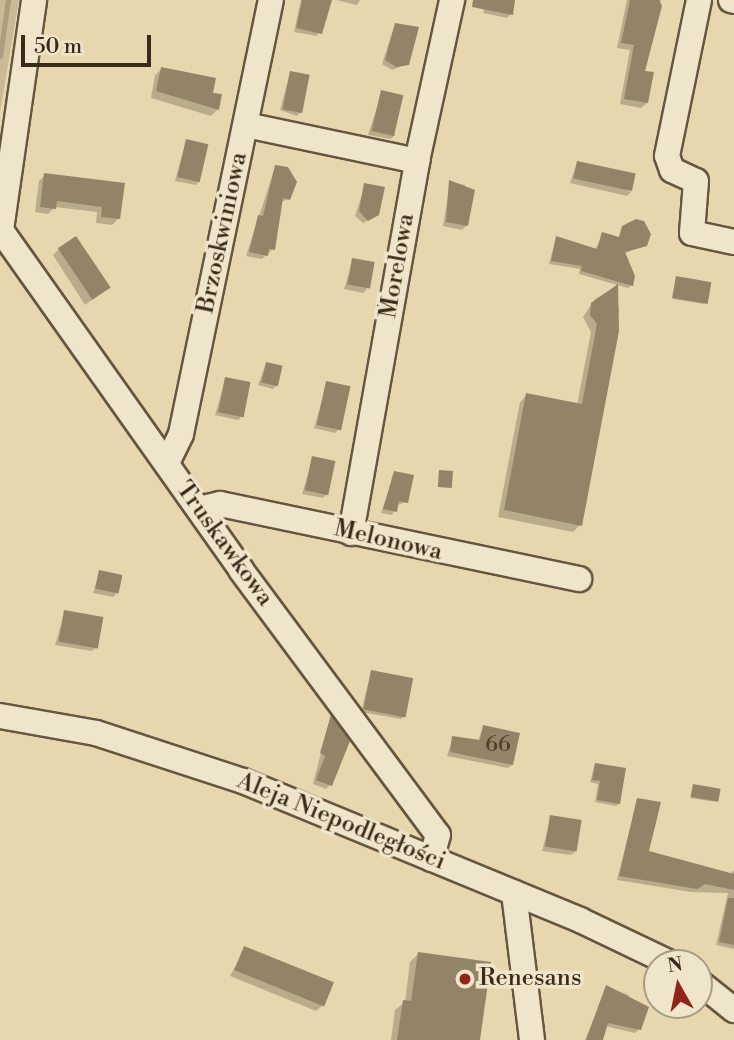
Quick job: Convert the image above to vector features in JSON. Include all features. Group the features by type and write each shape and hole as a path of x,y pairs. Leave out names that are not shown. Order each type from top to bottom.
{"street":[{"path":"0,229 34,0"},
{"name":"Brzoskwiniowa","path":"167,463 181,434 271,0"},
{"name":"Morelowa","path":"351,533 416,161 452,0"},
{"path":"699,0 667,156 672,170 696,181 692,233 734,242"},
{"path":"246,125 416,161"},
{"name":"Truskawkowa","path":"0,229 199,509 438,835 431,859"},
{"name":"Melonowa","path":"199,509 220,504 579,579"},
{"name":"Aleja Niepodległości","path":"0,716 96,733 163,752 514,893 643,951"},
{"path":"514,893 532,1040"},
{"path":"713,993 734,1010"}],"shaded area":[{"path":"0,0 19,0 0,112"}],"building":[{"path":"302,0 332,0 322,34 296,28"},
{"path":"473,0 515,0 513,15 472,7"},
{"path":"630,0 659,0 662,6 645,71 654,72 648,103 624,99 634,45 621,43"},
{"path":"395,23 419,27 409,65 396,67 385,60"},
{"path":"161,67 216,78 213,93 222,94 219,110 156,91"},
{"path":"290,71 310,75 302,113 283,109"},
{"path":"381,90 403,95 394,136 372,131"},
{"path":"186,139 208,144 200,182 177,177"},
{"path":"577,161 636,173 632,191 573,179"},
{"path":"275,165 288,167 297,182 290,200 283,198 275,250 269,249 268,256 249,252 258,215 263,216"},
{"path":"44,173 125,183 120,219 101,217 102,207 57,201 56,209 40,207"},
{"path":"449,180 475,190 468,226 446,222"},
{"path":"364,183 385,187 379,215 368,221 359,211"},
{"path":"636,219 644,221 651,234 647,246 625,252 635,276 633,286 581,271 582,266 551,261 556,236 597,249 602,232 619,237 622,226"},
{"path":"76,236 111,287 92,300 58,248"},
{"path":"352,258 375,262 370,289 347,285"},
{"path":"676,276 711,282 708,304 672,298"},
{"path":"618,284 619,331 582,526 504,510 526,393 582,404 597,324 590,315 591,303"},
{"path":"266,362 283,366 278,386 261,382"},
{"path":"225,377 251,382 244,417 218,412"},
{"path":"326,381 350,386 341,430 317,425"},
{"path":"312,456 335,461 328,495 305,490"},
{"path":"439,470 453,471 452,488 438,487"},
{"path":"394,471 414,475 408,503 399,501 397,512 383,509"},
{"path":"99,570 122,575 119,594 95,589"},
{"path":"64,610 103,617 98,648 58,642"},
{"path":"371,670 413,678 406,717 363,709"},
{"path":"331,715 350,741 332,786 316,780 325,756 320,753"},
{"path":"483,725 520,733 513,765 450,752 452,736 480,740"},
{"path":"595,763 626,768 620,804 597,800 600,781 592,780"},
{"path":"693,784 721,789 718,802 691,797"},
{"path":"637,798 661,802 649,851 734,874 734,890 705,884 697,889 619,876"},
{"path":"550,815 582,820 577,852 545,847"},
{"path":"728,898 734,898 734,945 719,942"},
{"path":"244,946 334,982 324,1006 234,970"},
{"path":"418,952 491,962 480,1040 397,1040 403,1000 411,1001"},
{"path":"606,985 643,1004 645,1019 641,1030 608,1023 603,1040 586,1040"}],"waterway":[{"path":"0,56 8,0"}],"place":[{"name":"Renesans","path":"465,979"}]}
